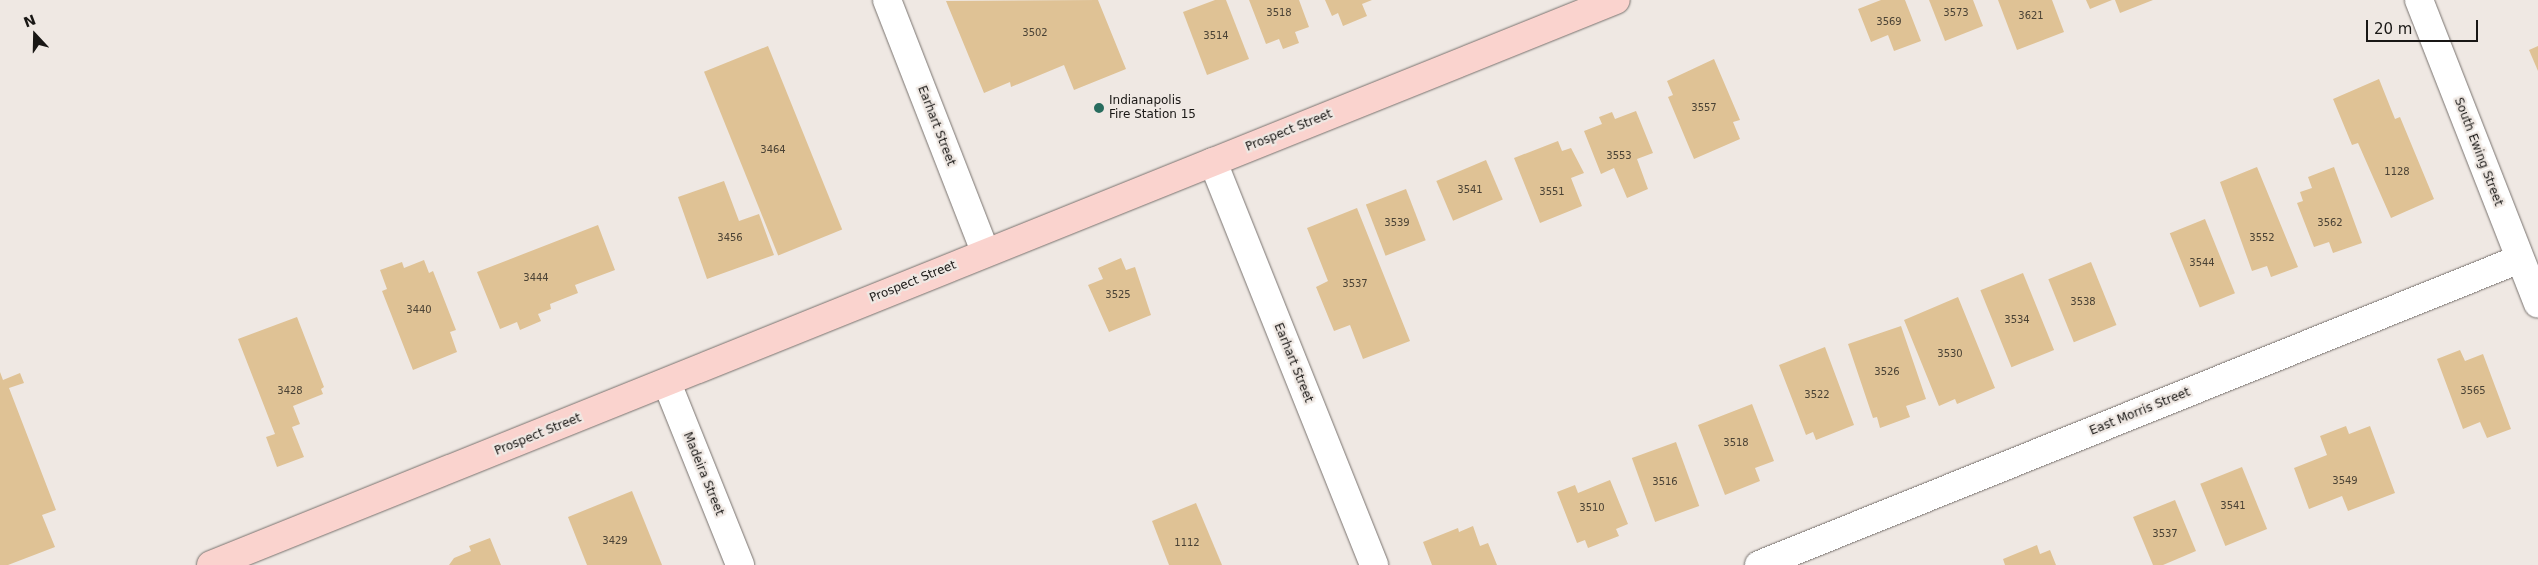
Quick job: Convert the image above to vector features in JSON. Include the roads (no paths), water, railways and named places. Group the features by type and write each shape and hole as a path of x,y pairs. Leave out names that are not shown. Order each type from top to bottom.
{"main road":[{"name":"Prospect Street","path":"210,565 667,383 985,252 1616,0"}],"street":[{"name":"Earhart Street","path":"887,0 985,252"},
{"name":"South Ewing Street","path":"2419,0 2538,304"},
{"name":"Earhart Street","path":"1213,162 1374,565"},
{"name":"East Morris Street","path":"1760,565 2520,259"},
{"name":"Madeira Street","path":"667,383 740,565"}],"place":[{"name":"Indianapolis Fire Station 15","path":"1099,108"}]}
